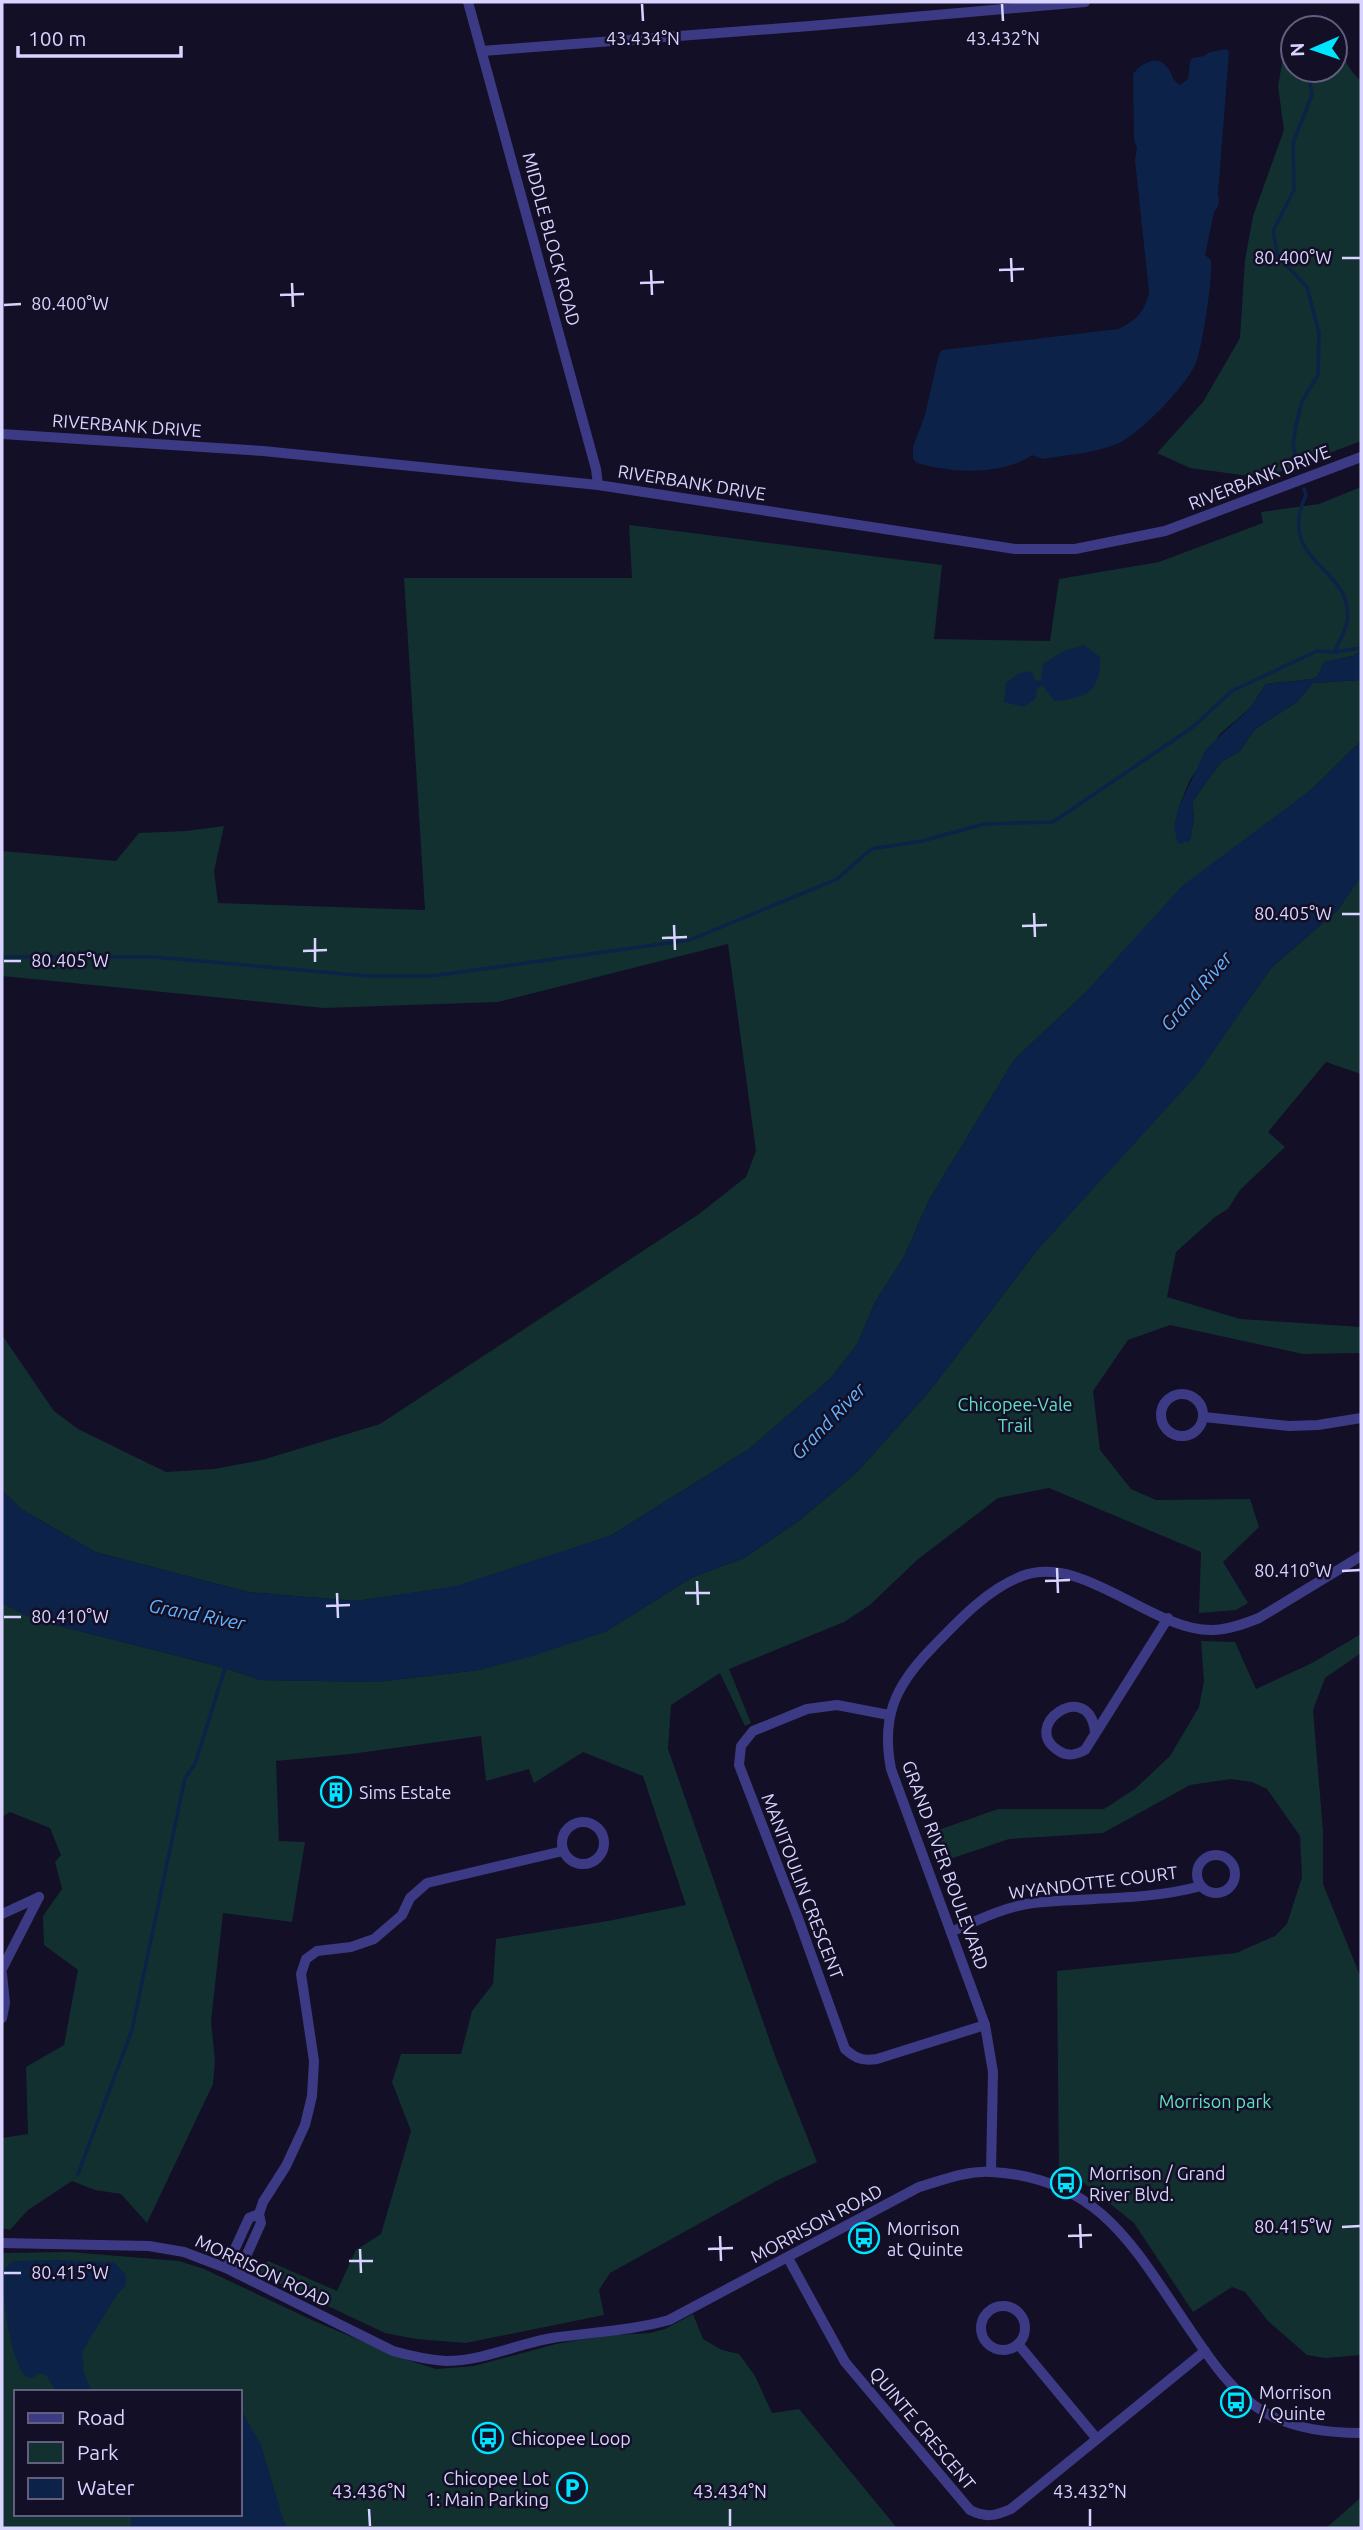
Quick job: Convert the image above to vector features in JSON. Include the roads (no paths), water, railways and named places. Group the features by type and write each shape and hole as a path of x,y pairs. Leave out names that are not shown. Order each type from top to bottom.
{"street":[{"name":"MIDDLE BLOCK ROAD","path":"468,2 596,469 598,485"},
{"path":"482,51 1085,2"},
{"name":"RIVERBANK DRIVE","path":"2,434 263,451 598,485 1015,548 1075,548 1165,531 1361,457"},
{"path":"1186,1394 1199,1401 1204,1418 1199,1429 1181,1437 1168,1431 1161,1418 1165,1403 1173,1396 1186,1394"},
{"path":"1204,1418 1289,1426 1318,1425 1361,1418"},
{"name":"GRAND RIVER BOULEVARD","path":"991,2172 993,2072 985,2025 891,1769 887,1746 890,1715 904,1681 927,1654 987,1597 1022,1576 1045,1572 1076,1576 1200,1630 1224,1629 1259,1618 1361,1556"},
{"path":"1095,1732 1091,1717 1074,1707 1058,1711 1047,1728 1048,1739 1062,1753 1070,1755 1085,1751 1168,1618"},
{"name":"MANITOULIN CRESCENT","path":"890,1715 836,1705 807,1709 753,1731 741,1746 739,1765 845,2049 854,2057 864,2060 877,2059 985,2025"},
{"path":"578,1822 596,1826 601,1833 603,1849 596,1861 589,1864 573,1863 563,1851 561,1842 564,1833 578,1822"},
{"path":"238,2274 261,2223 259,2214 263,2202 286,2166 305,2125 312,2096 314,2061 301,1974 306,1959 317,1951 351,1947 374,1939 402,1915 410,1898 427,1883 563,1851"},
{"name":"WYANDOTTE COURT","path":"951,1932 1006,1909 1031,1903 1173,1893 1200,1886"},
{"path":"2,1914 39,1897 2,1972 5,2003 2,2018"},
{"name":"MORRISON ROAD","path":"2,2243 149,2246 184,2252 226,2268 393,2351 421,2359 449,2361 481,2356 547,2339 646,2327 669,2320 919,2187 963,2174 991,2172 1039,2180 1061,2188 1101,2212 1130,2243 1205,2351 1246,2398 1280,2420 1322,2431 1361,2433"},
{"path":"226,2268 249,2218 259,2214"},
{"name":"QUINTE CRESCENT","path":"788,2258 845,2362 970,2510 983,2516 997,2515 1011,2509 1205,2351"},
{"path":"1010,2306 1022,2316 1025,2331 1018,2344 1006,2350 998,2349 985,2339 982,2322 989,2311 995,2307 1010,2306"},
{"path":"1018,2344 1097,2439"}],"water":[{"path":"1227,49 1229,52 1219,202 1214,212 1205,255 1211,260 1209,297 1198,357 1181,386 1137,431 1109,447 1043,459 1032,455 1006,467 976,471 917,463 913,459 913,447 925,415 942,350 1118,329 1139,315 1149,292 1135,160 1137,148 1134,139 1133,74 1144,64 1158,61 1167,67 1180,85 1188,79 1190,61 1193,58"},
{"path":"1084,645 1100,657 1098,678 1089,691 1075,698 1054,701 1042,685 1037,689 1036,698 1024,707 1004,702 1006,683 1018,674 1031,671 1036,681 1041,680 1043,664 1063,651"},
{"path":"1361,651 1361,680 1313,683 1297,702 1255,729 1239,752 1221,762 1192,802 1194,817 1190,841 1178,844 1174,827 1178,809 1206,749 1251,707 1266,684 1313,679 1318,676 1324,662 1353,656"},
{"name":"Grand River","path":"1361,741 1361,877 1337,911 1271,968 1197,1075 1038,1249 928,1393 857,1472 800,1520 744,1558 693,1577 605,1632 479,1670 377,1682 261,1680 225,1668 36,1620 2,1603 2,1490 21,1509 95,1552 248,1592 355,1601 456,1586 612,1535 749,1449 831,1378 858,1343 875,1302 904,1257 929,1200 1014,1060 1084,994 1182,886 1313,788"},
{"path":"13,2261 114,2262 126,2275 126,2285 116,2296 82,2352 84,2373 91,2390 55,2390 46,2375 40,2373 32,2378 26,2377 20,2369 11,2343 5,2311 2,2271"},
{"path":"242,2412 261,2445 288,2528 131,2528 131,2516 242,2516"}],"waterway":[{"path":"1299,470 1293,445 1302,401 1318,375 1319,333 1307,287 1278,256 1273,231 1294,190 1293,143 1312,95 1310,84"},
{"path":"1304,489 1306,495 1299,518 1300,536 1307,551 1339,588 1346,603 1347,621 1335,652"},
{"path":"2,957 155,957 367,976 432,976 690,940 837,879 871,849 922,841 984,824 1053,822 1193,727 1232,691 1317,651 1335,652 1361,648"},
{"path":"78,2174 132,2030 185,1778 195,1764 225,1668"}],"place":[{"name":"Sims Estate","path":"336,1792"},
{"name":"Morrison / Grand River Blvd.","path":"1066,2183"},
{"name":"Morrison at Quinte","path":"864,2238"},
{"name":"Morrison / Quinte","path":"1236,2402"},
{"name":"Chicopee Loop","path":"488,2438"},
{"name":"Chicopee Lot 1: Main Parking","path":"572,2488"}],"park label":[{"name":"Chicopee-Vale Trail","path":"1015,1414"},
{"name":"Morrison park","path":"1215,2101"}]}
